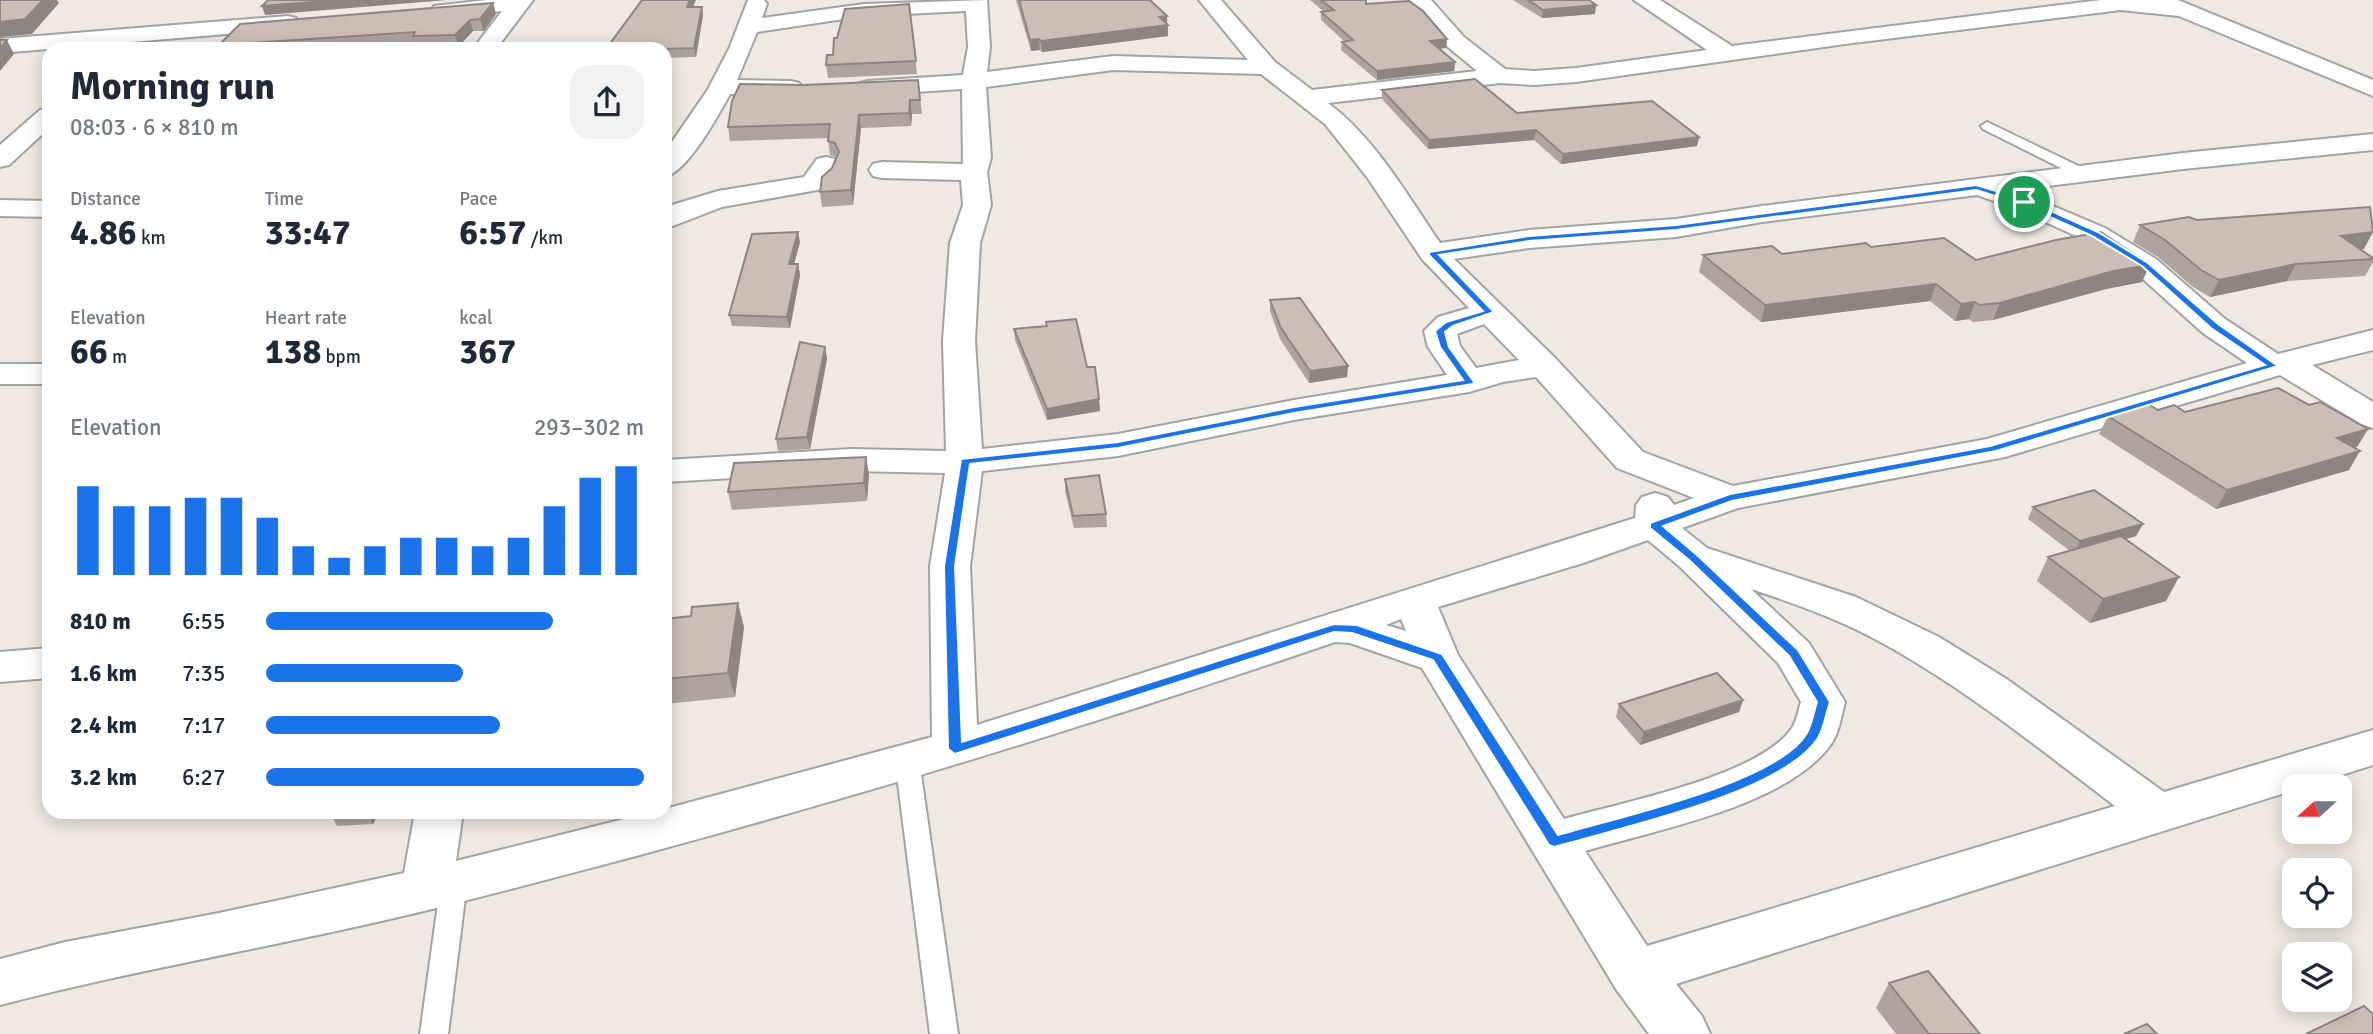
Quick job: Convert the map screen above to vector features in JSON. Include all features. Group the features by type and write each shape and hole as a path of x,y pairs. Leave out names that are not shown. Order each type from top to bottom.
{"street":[{"path":"672,161 724,87 757,0"},
{"path":"1210,0 1267,67 1334,119 1378,173 1432,253 1544,366 1630,460 1655,505 1654,525"},
{"path":"1420,0 1481,65 1500,76"},
{"path":"1645,0 1729,54"},
{"path":"2161,0 2373,89"},
{"path":"425,12 521,2"},
{"path":"490,42 521,2"},
{"path":"749,27 864,10 976,2 979,47 974,81 978,158 974,172 977,205 965,243 959,341 965,461 950,566 955,749"},
{"path":"1305,98 1500,76 1534,78 1576,75 1845,37 2110,5 2149,5 2189,10"},
{"path":"217,28 238,9"},
{"path":"0,46 134,33 309,22"},
{"path":"124,42 134,33"},
{"path":"842,89 974,81 1113,63 1267,67"},
{"path":"2339,74 2373,67"},
{"path":"724,87 818,89"},
{"path":"0,159 42,121"},
{"path":"1432,253 1529,239 1676,228 1976,187 2086,176 2183,161 2373,142"},
{"path":"672,216 710,200 813,183 822,175 826,165"},
{"path":"882,170 974,172"},
{"path":"1976,187 2024,202 2095,234 2145,265 2214,326 2373,417"},
{"path":"0,208 42,209"},
{"path":"1469,382 1444,347 1440,331 1449,324 1489,312"},
{"path":"0,982 65,965 219,935 440,885 661,829 955,749 1654,525 1730,498 1992,449 2373,340"},
{"path":"672,471 851,460 965,461 1118,445 1294,410 1469,382 1503,372 1544,366"},
{"path":"0,374 42,374"},
{"path":"1630,460 1730,498"},
{"path":"1554,841 1733,789 1786,762 1813,735 1823,702 1794,653 1693,557 1654,525"},
{"path":"1693,557 1786,585 1888,628 1964,672 2157,812"},
{"path":"1415,600 1437,657 1635,974 1682,1034"},
{"path":"1334,628 1353,628 1437,657"},
{"path":"0,667 42,664"},
{"path":"1635,974 2157,812 2317,767 2373,747"},
{"path":"439,819 440,885"}],"lane":[{"path":"1987,127 2086,176"},
{"path":"907,760 944,1034"},
{"path":"434,1034 440,885"}],"building":[{"path":"0,0 43,0 25,19 0,22"},
{"path":"268,0 339,0 262,6"},
{"path":"642,0 690,0 687,7 702,7 694,48 672,49 672,42 611,42"},
{"path":"1019,0 1150,0 1167,16 1159,17 1168,25 1041,41 1030,40"},
{"path":"1321,0 1366,0 1366,4 1409,1 1423,11 1447,39 1430,41 1455,62 1377,71 1342,42 1353,40 1321,12 1334,10"},
{"path":"1528,0 1589,0 1596,5 1543,10"},
{"path":"493,3 480,19 470,20 455,35 413,36 415,32 264,42 222,42 240,24"},
{"path":"909,4 916,61 826,65 827,55 833,55 834,38 837,38 845,9"},
{"path":"1475,79 1517,113 1652,101 1699,137 1563,154 1536,130 1429,140 1382,90"},
{"path":"918,80 920,100 910,100 909,113 859,115 851,190 820,192 822,177 832,168 839,152 835,143 828,141 830,124 728,127 732,101 740,84 804,85"},
{"path":"2370,207 2373,232 2341,236 2373,259 2296,264 2219,280 2140,225 2189,217 2197,220"},
{"path":"798,232 789,264 798,264 787,317 729,315 752,234"},
{"path":"2101,232 2150,265 2113,271 2000,303 1979,305 1975,302 1961,304 1936,284 1765,305 1703,255 1772,246 1782,254 1866,243 1871,247 1944,238 1976,260"},
{"path":"1300,298 1348,366 1310,371 1281,328 1270,300"},
{"path":"1076,319 1087,367 1095,367 1099,399 1047,409 1014,329 1047,326 1046,322"},
{"path":"800,342 825,347 807,437 776,439"},
{"path":"2278,388 2309,405 2320,402 2368,429 2337,438 2360,451 2227,490 2108,416 2148,404 2158,410 2174,405 2185,412"},
{"path":"866,457 864,483 728,492 734,463"},
{"path":"1099,475 1106,514 1073,516 1065,479"},
{"path":"2094,490 2143,524 2080,541 2033,507"},
{"path":"2121,536 2179,577 2103,599 2048,557"},
{"path":"738,603 728,673 672,678 672,618 691,616 692,607"},
{"path":"1717,673 1743,700 1644,732 1619,704"},
{"path":"1928,971 1980,1034 1929,1034 1889,983"},
{"path":"2364,1006 2373,1014 2373,1034 2306,1034 2352,1012"},
{"path":"2147,1024 2157,1034 2124,1034"}],"route":[{"path":"1976,187 2024,202 2095,234 2145,265 2214,326 2273,366 1992,449 1730,498 1654,525 1693,557 1794,653 1823,702 1813,735 1786,762 1733,789 1554,841 1437,657 1353,628 1334,628 955,749 950,566 965,461 1118,445 1294,410 1469,382 1444,347 1440,331 1449,324 1489,312 1432,253 1529,239 1676,228 1762,214 1976,187"}]}
